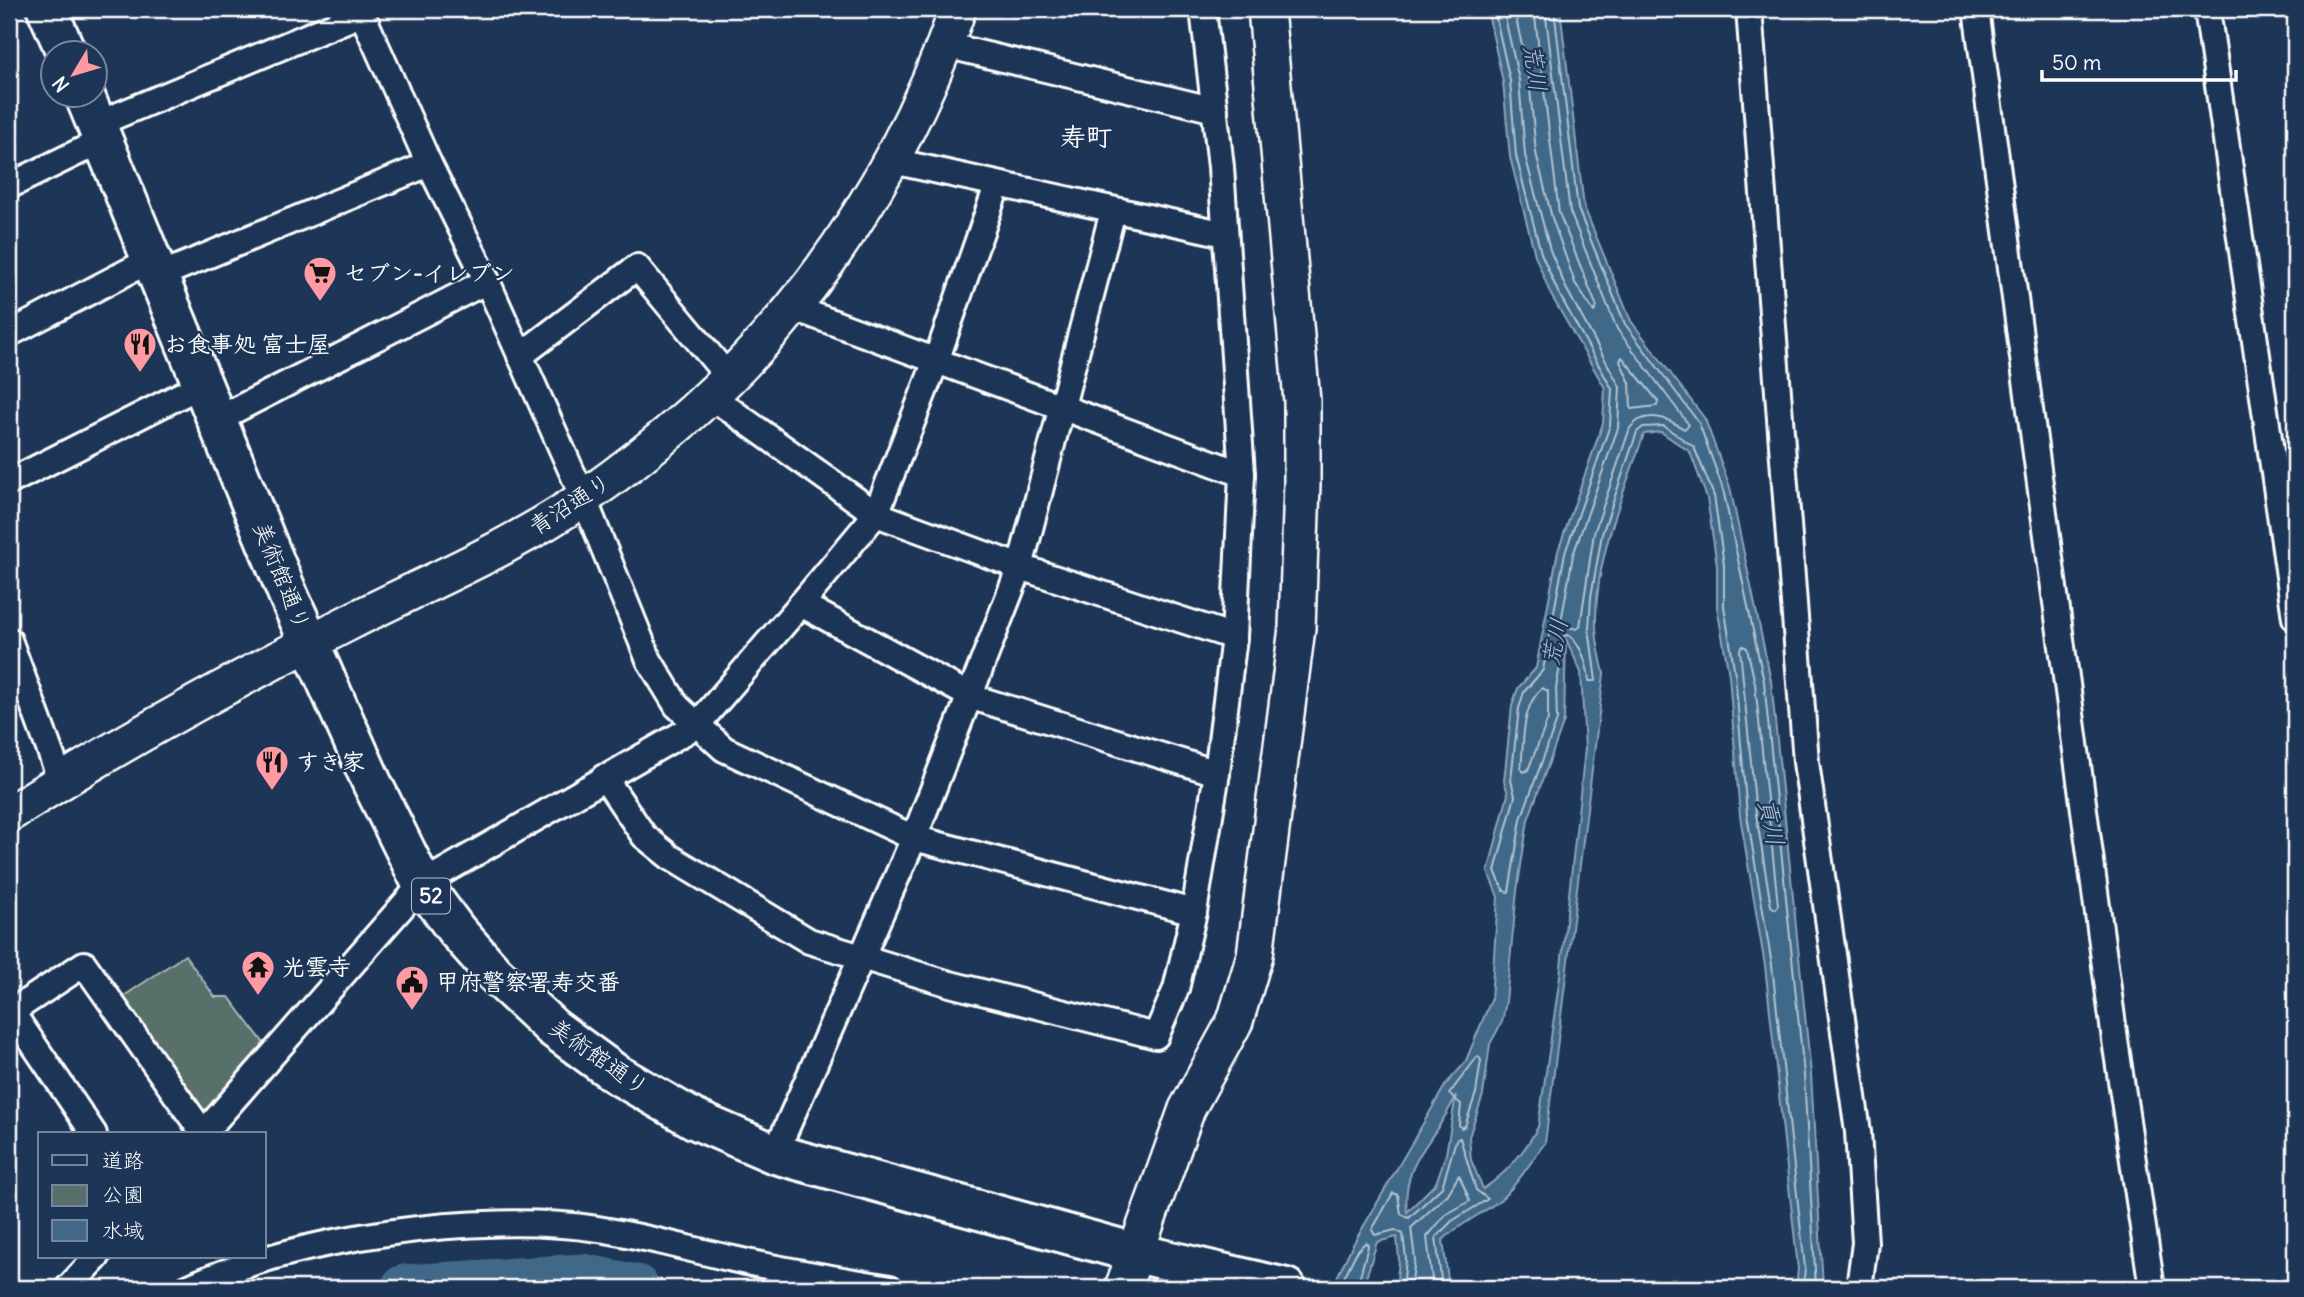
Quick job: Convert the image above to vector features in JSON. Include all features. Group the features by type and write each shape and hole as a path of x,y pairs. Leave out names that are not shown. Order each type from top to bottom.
{"highway":[{"path":"47,9 60,38"},
{"name":"美術館通り","path":"95,120 201,385 372,783 422,884 456,930 495,974 553,1028 615,1074 694,1119 775,1154 1136,1253 1198,1265 1286,1288"}],"street":[{"name":"青沼通り","path":"9,814 61,781 310,643 509,544 584,499 720,388 794,308 843,244 893,161 945,45 958,9"},
{"path":"604,777 644,836 670,858 809,942 861,959 1115,1028 1156,1036 1176,989 1194,912 1217,773 1234,637 1242,474 1215,110 1203,9"},
{"path":"1123,1288 1187,1109 1234,1021 1255,955 1297,628 1303,484 1302,401 1265,9"},
{"path":"1749,9 1806,762 1858,1132 1865,1243 1858,1288"},
{"path":"1976,9 2115,1040 2152,1288"},
{"path":"2207,9 2295,618"},
{"path":"9,187 95,120 362,11 429,164 487,281 584,499 649,660 677,706 724,749 914,838 1194,912"},
{"path":"945,45 1215,110"},
{"path":"893,161 1225,234"},
{"path":"9,334 155,268 429,164"},
{"path":"205,1132 422,884 696,724 801,604 876,514 936,361 998,186"},
{"path":"775,1154 914,838 972,697 1020,567 1113,211"},
{"path":"520,356 637,267 720,388 876,514 1020,567 1234,637"},
{"path":"216,420 487,281"},
{"path":"794,308 1242,474"},
{"path":"9,482 201,385"},
{"path":"801,604 972,697 1217,773"},
{"path":"9,640 61,781"},
{"path":"93,1132 10,1010 84,964 202,1132"},
{"path":"187,1288 228,1269 344,1241 440,1228 520,1225 597,1229 782,1270 890,1288"},
{"path":"68,1288 96,1258"}],"green space":[{"path":"185,955 215,997 229,997 272,1054 202,1132 112,1004"}],"water":[{"path":"1487,9 1560,9 1584,207 1631,321 1705,419 1730,487 1771,681 1811,1074 1823,1288 1796,1288 1798,1269 1765,966 1740,816 1729,675 1717,607 1717,565 1707,498 1690,452 1661,432 1644,434 1611,528 1600,577 1596,632 1604,674 1545,1143 1501,1199 1443,1240 1449,1288 1396,1288 1399,1260 1397,1237 1377,1242 1363,1288 1332,1288 1351,1248 1446,1084 1465,1063 1491,1000 1498,897 1488,872 1508,794 1504,781 1512,706 1518,688 1536,668 1558,551 1603,423 1605,388 1551,295 1535,255 1510,157 1503,82","holes":["1566,639 1581,672 1585,749 1560,976 1538,1127 1514,1161 1483,1189 1471,1160 1469,1137 1483,1095 1490,1044 1502,1022 1506,1001 1517,891 1528,820 1564,721","1456,1095 1446,1154 1436,1183 1407,1212 1409,1178"]}],"waterway":[{"path":"404,1288 583,1277 636,1288"}],"place":[{"name":"セブン-イレブン","path":"320,303"},
{"name":"お食事処 富士屋","path":"140,374"},
{"name":"すき家","path":"272,792"},
{"name":"光雲寺","path":"258,997"},
{"name":"甲府警察署寿交番","path":"412,1012"}],"district":[{"name":"寿町","path":"1086,137"}],"water label":[{"name":"荒川","path":"1535,68"},
{"name":"荒川","path":"1555,642"},
{"name":"貢川","path":"1771,822"}]}
